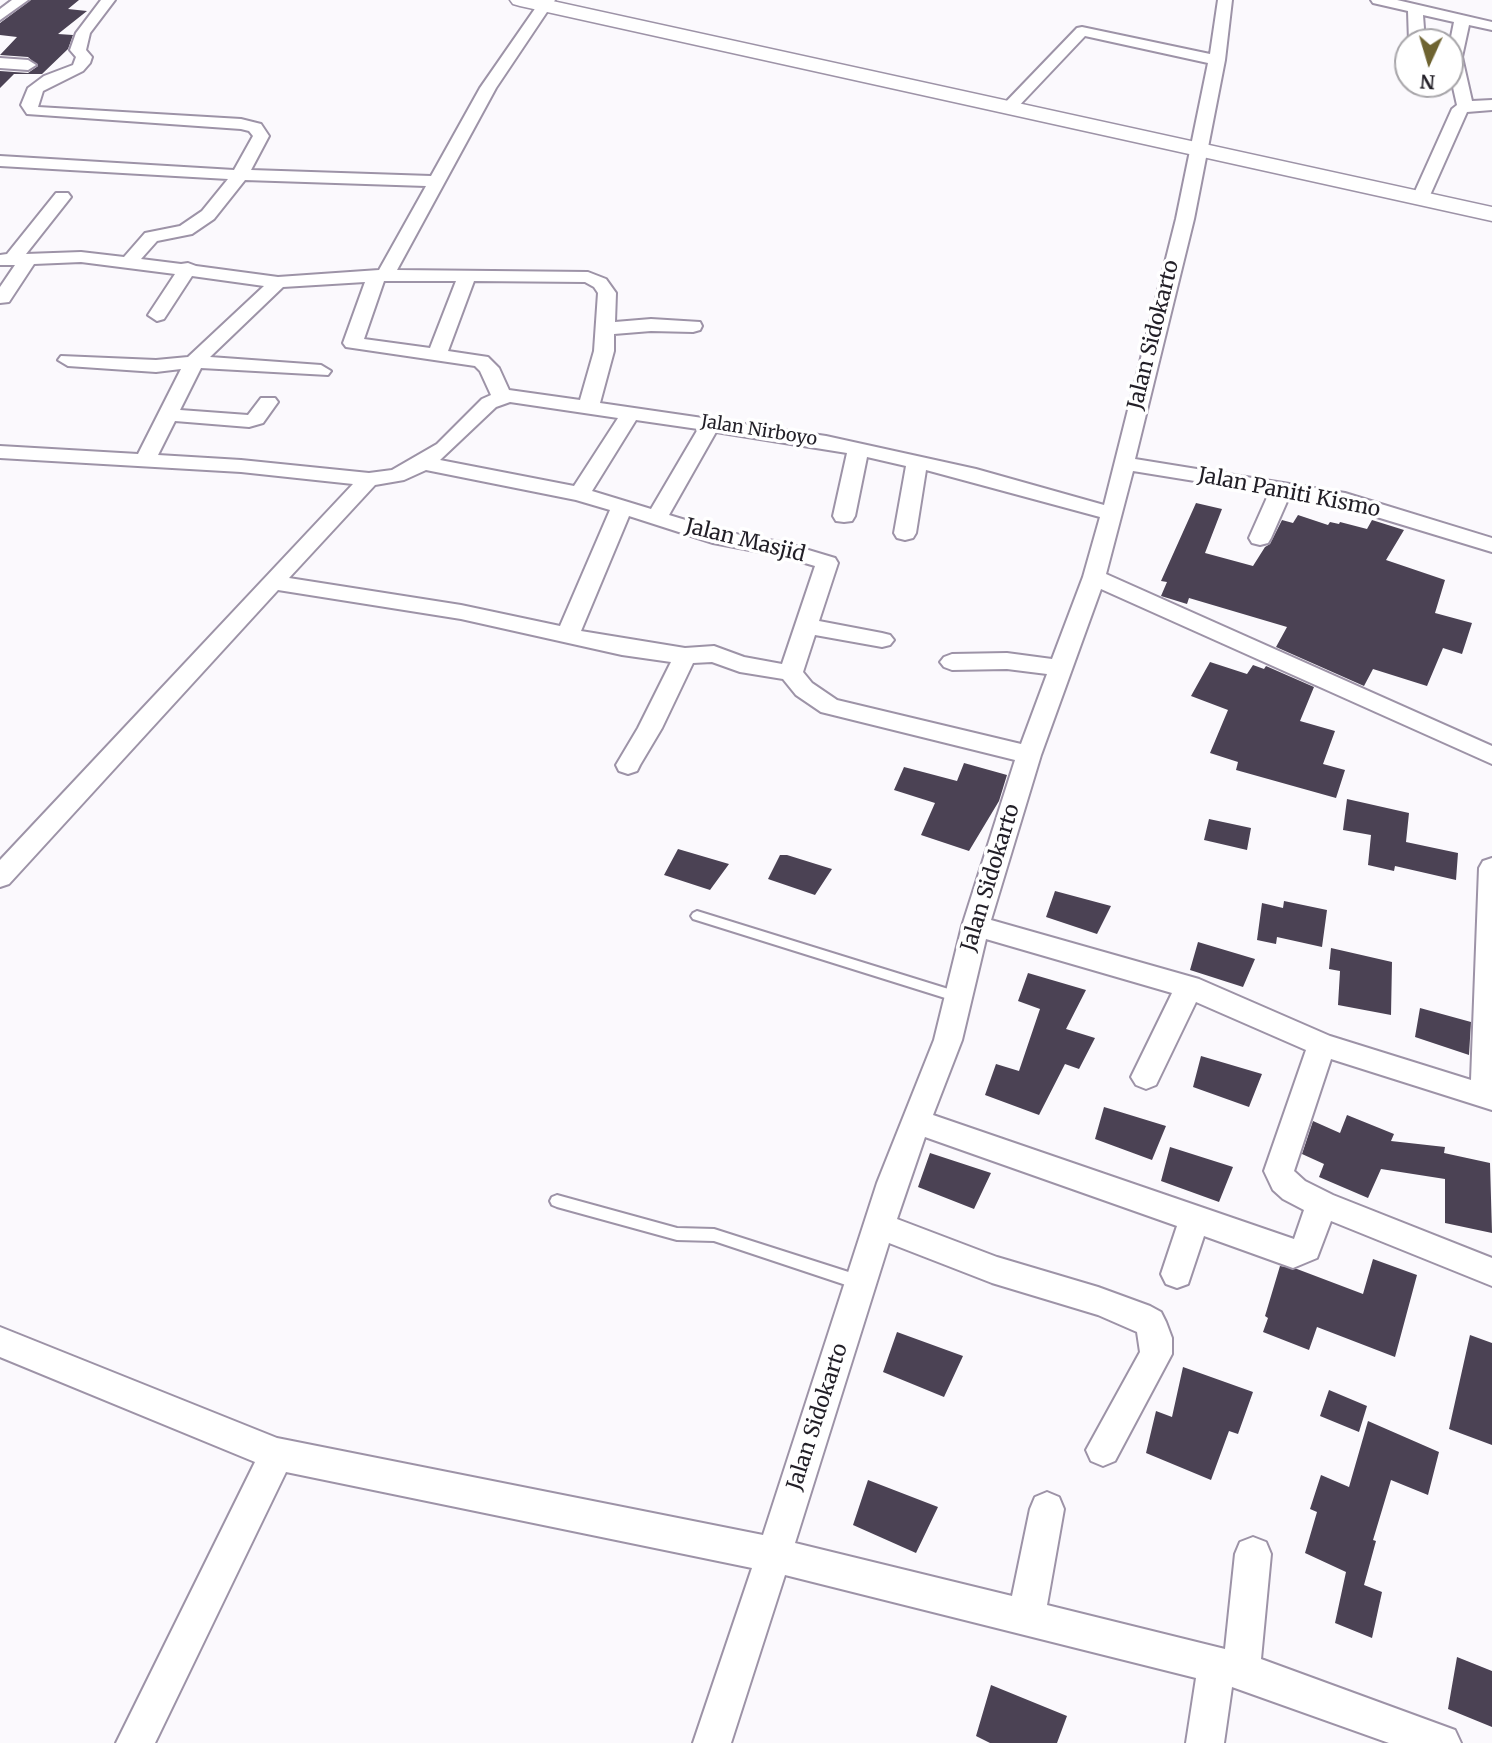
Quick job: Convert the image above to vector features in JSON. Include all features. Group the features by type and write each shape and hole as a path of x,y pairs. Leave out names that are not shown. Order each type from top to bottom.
{"main road":[{"path":"520,0 546,3 1199,152 1492,214"}],"street":[{"path":"0,16 21,0"},
{"path":"108,0 83,33 78,50 84,57 82,63 78,68 50,79 37,88 29,105 33,111 241,124 255,127 261,136 240,175 213,210 186,230 152,237 129,262"},
{"name":"Jalan Sidokarto","path":"712,1743 879,1226 948,1040 975,926 1029,755 1094,577 1185,219 1217,60 1225,0"},
{"path":"1378,0 1492,26"},
{"path":"0,452 146,459 369,479 397,477 444,448 489,403 502,397 489,368 481,361 360,344 380,276 438,181 488,88 546,3"},
{"path":"1415,9 1416,28"},
{"path":"1462,21 1454,57 1465,106"},
{"path":"1008,108 1082,31 1217,60"},
{"path":"0,63 27,65"},
{"path":"1421,198 1460,109 1465,106 1492,106"},
{"path":"0,161 240,175 438,181"},
{"path":"2,298 13,260 62,197"},
{"path":"13,260 81,257 188,268 278,282 380,276 588,277 600,283 607,293 604,351 589,405"},
{"path":"157,315 188,268"},
{"path":"437,354 467,276"},
{"path":"146,459 194,362 278,282"},
{"path":"605,329 651,325 693,326"},
{"path":"68,360 156,366 194,362 321,371"},
{"name":"Jalan Nirboyo","path":"502,397 589,405 630,414 826,442 970,473 1112,514"},
{"path":"169,415 253,420 268,402"},
{"path":"580,494 630,414"},
{"path":"656,518 711,424"},
{"path":"844,516 858,450"},
{"name":"Jalan Masjid","path":"423,463 580,494 720,538 785,550 827,563 791,673"},
{"path":"905,533 917,463"},
{"name":"Jalan Paniti Kismo","path":"1123,463 1337,498 1492,545"},
{"path":"0,877 369,479"},
{"path":"1260,538 1282,489"},
{"path":"569,635 622,508"},
{"path":"1094,577 1492,756"},
{"path":"275,583 461,612 685,656 714,654 740,664 791,673 804,689 829,706 1029,755"},
{"path":"807,626 882,640"},
{"path":"628,765 650,729 685,656"},
{"path":"952,662 1007,661 1059,668"},
{"path":"975,926 1189,987 1322,1045 1489,1096 1492,868"},
{"path":"1146,1077 1189,987"},
{"path":"1322,1045 1279,1171 1283,1181 1294,1190 1322,1204 1492,1272"},
{"path":"916,1121 1293,1254 1299,1254 1306,1248 1322,1204"},
{"path":"1177,1274 1195,1220"},
{"path":"879,1226 943,1248 992,1269 1098,1301 1150,1322 1156,1338 1156,1354 1103,1450"},
{"path":"0,1342 277,1454 773,1555 1229,1668 1442,1743"},
{"path":"135,1743 277,1454"},
{"path":"1026,1618 1047,1509"},
{"path":"1205,1743 1229,1668 1253,1554"}],"lane":[{"path":"696,916 958,997"},
{"path":"557,1201 677,1234 713,1235 861,1283"}],"building":[{"path":"31,0 79,0 68,9 87,11 58,34 73,35 68,49 42,74 14,74 0,88 0,71 28,73 38,66 28,57 0,55 17,37 0,35 0,23"},
{"path":"1196,503 1222,509 1205,553 1253,566 1265,547 1270,544 1282,520 1293,523 1298,515 1328,525 1330,522 1340,522 1367,529 1372,520 1404,530 1386,560 1445,580 1435,613 1472,623 1462,654 1443,648 1427,686 1373,669 1364,686 1276,647 1287,627 1189,598 1187,604 1161,596 1167,582 1161,581"},
{"path":"1210,662 1247,674 1253,665 1264,669 1266,666 1314,687 1300,721 1335,731 1323,764 1345,770 1336,798 1236,770 1238,762 1210,753 1228,710 1191,696"},
{"path":"964,763 1007,775 999,801 969,851 921,835 935,803 894,790 904,767 957,781"},
{"path":"1347,799 1409,813 1406,842 1458,853 1456,880 1395,866 1394,871 1368,865 1371,835 1343,830"},
{"path":"1209,819 1251,828 1247,850 1204,840"},
{"path":"678,849 729,864 710,890 664,875"},
{"path":"780,855 832,869 815,895 768,879"},
{"path":"1055,891 1111,906 1097,934 1046,917"},
{"path":"1284,901 1327,910 1322,947 1277,937 1276,944 1257,940 1262,903 1283,908"},
{"path":"1198,942 1255,959 1243,987 1190,970"},
{"path":"1331,948 1392,962 1391,1015 1338,1005 1340,971 1329,969"},
{"path":"1028,973 1086,990 1066,1029 1095,1038 1079,1069 1065,1064 1039,1115 985,1095 996,1064 1019,1071 1040,1009 1018,1001"},
{"path":"1420,1008 1471,1022 1469,1055 1415,1037"},
{"path":"1201,1056 1262,1074 1249,1107 1193,1087"},
{"path":"1104,1107 1166,1126 1152,1160 1095,1139"},
{"path":"1347,1115 1394,1134 1391,1141 1445,1147 1444,1153 1490,1163 1492,1233 1445,1223 1445,1179 1381,1169 1368,1198 1319,1177 1324,1164 1302,1154 1313,1121 1340,1133"},
{"path":"1170,1147 1233,1167 1219,1202 1161,1181"},
{"path":"930,1153 991,1173 974,1209 918,1187"},
{"path":"1373,1259 1417,1275 1395,1357 1317,1327 1309,1350 1263,1332 1280,1266 1297,1269 1363,1294"},
{"path":"897,1332 963,1356 944,1397 883,1372"},
{"path":"1470,1335 1492,1343 1492,1445 1449,1429"},
{"path":"1183,1367 1253,1392 1238,1434 1229,1431 1211,1480 1146,1453 1156,1411 1172,1417"},
{"path":"1329,1390 1367,1406 1359,1432 1320,1416"},
{"path":"1368,1421 1439,1452 1428,1495 1391,1480 1373,1540 1376,1541 1364,1585 1382,1592 1372,1638 1335,1623 1346,1572 1305,1553 1317,1512 1310,1509 1321,1475 1349,1487"},
{"path":"868,1480 938,1507 916,1553 853,1525"},
{"path":"1457,1657 1492,1671 1492,1727 1448,1709"},
{"path":"991,1685 1067,1716 1057,1743 990,1743 976,1736"}]}
